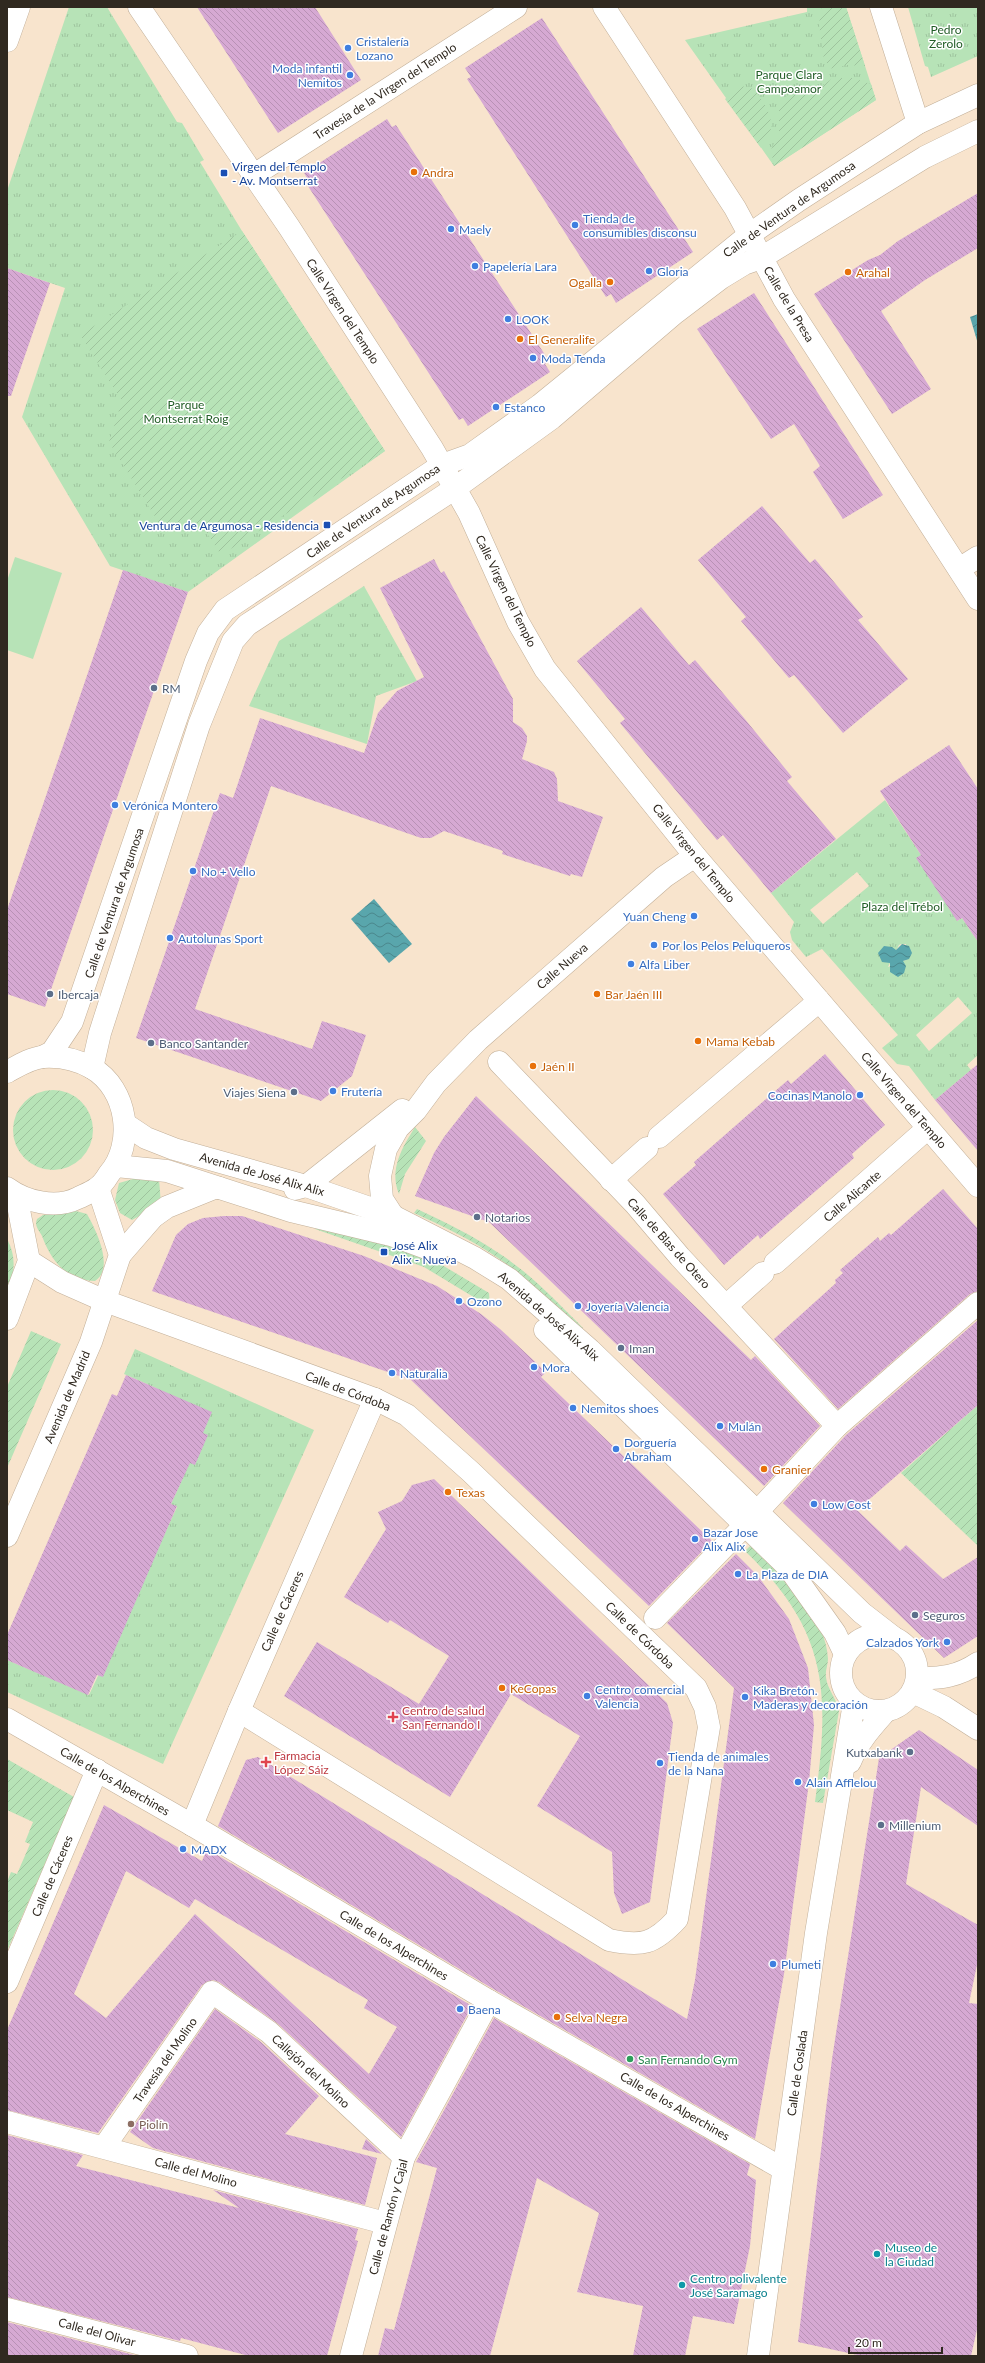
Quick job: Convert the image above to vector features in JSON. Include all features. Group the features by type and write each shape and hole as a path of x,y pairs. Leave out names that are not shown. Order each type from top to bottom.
{"street":[{"path":"7,41 19,7"},
{"name":"Calle Virgen del Templo","path":"139,7 254,175 442,465 468,513 518,622 546,669 695,856 978,1186"},
{"name":"Travesía de la Virgen del Templo","path":"254,175 516,7"},
{"name":"Calle de la Presa","path":"604,7 735,208 784,299 978,599"},
{"path":"881,7 918,123"},
{"name":"Calle de Ventura de Argumosa","path":"42,1057 52,1052 72,1022 196,661 208,632 225,610 442,465 470,454 540,405 749,235 918,123 978,95"},
{"name":"Calle de Ventura de Argumosa","path":"92,1068 100,1033 160,842 199,725 233,641 247,625 454,488 552,418 675,314 721,278 744,264 761,258 925,157 978,131"},
{"path":"959,569 978,556"},
{"name":"Calle Nueva","path":"242,1195 280,1193 306,1186 436,1083 478,1040 568,960 664,877 695,856"},
{"path":"610,1180 819,1000"},
{"path":"7,1072 27,1061 42,1057 71,1059 92,1068 111,1085 118,1098 125,1124 124,1146 116,1166 98,1188 70,1202 44,1204 11,1191"},
{"name":"Calle de Blas de Otero","path":"498,1062 610,1180 837,1426"},
{"name":"Calle Nueva","path":"393,1216 382,1199 380,1176 386,1149 398,1128 416,1110 436,1083"},
{"name":"Avenida de José Alix Alix","path":"125,1124 146,1138 174,1149 306,1186 393,1216 475,1258 509,1279 590,1350 751,1518 835,1633 845,1654"},
{"name":"Calle Alicante","path":"726,1306 928,1128"},
{"name":"Avenida de José Alix Alix","path":"116,1166 167,1171 291,1211 398,1238 433,1250 501,1289 663,1443 862,1613 893,1637"},
{"path":"98,1188 120,1255"},
{"name":"Avenida de Madrid","path":"7,1536 91,1342 120,1255 146,1222 167,1207 214,1188 219,1188"},
{"path":"7,1319 28,1261 11,1191"},
{"name":"Calle de Córdoba","path":"28,1261 62,1282 105,1301 375,1399 407,1415 471,1472 696,1688 705,1706 709,1727 677,1919 659,1936 640,1944 609,1940 238,1711"},
{"path":"655,1618 837,1426 872,1398 978,1303"},
{"name":"Calle de Cáceres","path":"192,1825 238,1711 375,1399"},
{"path":"879,1634 893,1637 904,1643 913,1653 917,1665 916,1685 906,1701 885,1712 863,1709 854,1703 846,1693 841,1680 841,1667 845,1654 854,1644 866,1637 879,1634"},
{"path":"916,1685 969,1669 978,1663"},
{"path":"916,1685 944,1707 978,1730"},
{"name":"Calle de Coslada","path":"758,2356 782,2169 816,1933 854,1703"},
{"name":"Calle de Coslada","path":"840,1790 855,1749 869,1729 885,1712"},
{"name":"Calle de los Alperchines","path":"7,1719 192,1825 489,2001 782,2169"},
{"name":"Calle de Cáceres","path":"7,1982 97,1770"},
{"name":"Travesía del Molino","path":"104,2147 212,1992"},
{"name":"Callejón del Molino","path":"212,1992 269,2032 404,2157"},
{"name":"Calle de Ramón y Cajal","path":"351,2356 385,2223 404,2157 489,2001"},
{"name":"Calle del Molino","path":"7,2122 385,2223"},
{"name":"Calle del Olivar","path":"7,2308 187,2356"}],"green space":[{"name":"Parque Montserrat Roig","path":"69,7 107,7 177,122 182,123 204,160 200,162 242,231 385,451 188,592 110,566 22,417 65,288 7,268 7,191"},
{"name":"Parque Clara Campoamor","path":"807,7 846,7 876,100 774,166 685,40 807,12"},
{"path":"822,7 846,7 865,66 845,65 833,70 824,60 819,24"},
{"name":"Pedro Zerolo","path":"908,7 978,7 978,56 931,77 928,67 925,66"},
{"path":"833,78 853,78 871,84 876,100 774,166 771,150 779,133 779,103 790,93 815,91"},
{"path":"741,86 754,89 768,111 771,126 770,133 767,141 761,148 725,99"},
{"path":"242,231 385,451 221,555 205,530 159,523 109,442 122,401 80,335"},
{"path":"15,557 62,573 33,659 7,650 7,581"},
{"path":"364,586 417,681 376,696 367,744 249,706 279,641"},
{"name":"Plaza del Trébol","path":"885,800 921,855 957,921 962,918 978,942 978,1055 967,1065 971,1070 935,1100 909,1066 897,1064 882,1048 898,1035 822,949 806,957 792,940 790,932 794,922 771,893","holes":["857,872 869,886 823,924 810,910","906,944 906,960 888,967 899,945","958,997 972,1013 929,1051 916,1035"]},
{"path":"45,1090 61,1090 82,1101 93,1122 93,1138 82,1159 61,1170 45,1170 31,1164 24,1159 19,1152 13,1138 13,1122 19,1108 24,1101 31,1096"},
{"path":"415,1127 426,1141 405,1174 399,1194 395,1176 396,1167 398,1159"},
{"path":"133,1179 159,1179 161,1204 132,1220 120,1213 115,1200 119,1183"},
{"path":"417,1209 470,1235 511,1262 543,1289 583,1328 579,1331 520,1274 509,1266 468,1239 414,1213"},
{"path":"76,1211 87,1214 95,1229 102,1249 104,1258 103,1267 101,1275 95,1281 76,1277 61,1268 50,1253 36,1226 37,1219 43,1215"},
{"path":"316,1227 363,1237 437,1262 489,1293 490,1307 424,1267 315,1229"},
{"path":"7,1239 12,1251 14,1263 9,1288 7,1287"},
{"path":"31,1331 61,1344 7,1468 7,1387"},
{"path":"135,1349 314,1430 163,1764 7,1692 7,1660 33,1671 37,1662 59,1682 89,1695 177,1507 171,1504 203,1433 156,1388 124,1374"},
{"path":"978,1405 978,1546 901,1473"},
{"path":"751,1545 800,1596 819,1626 825,1642 828,1659 826,1677 839,1711 823,1803 815,1802 820,1763 822,1728 822,1696 817,1666 808,1637 793,1609 773,1581 745,1551"},
{"path":"7,1759 74,1797 7,1951 7,1882 11,1872 17,1874 30,1844 25,1842 33,1822 7,1810"}],"water":[{"path":"978,314 978,344 970,317"},
{"path":"374,899 412,944 389,963 351,919"},
{"path":"902,944 909,946 912,953 909,959 903,961 906,966 904,973 898,977 890,972 890,963 882,962 878,953 884,946 892,947 896,950"}],"building":[{"path":"197,7 315,7 361,80 278,133"},
{"path":"542,18 693,252 616,303 611,294 606,297 467,79 471,77 465,68"},
{"path":"387,119 392,127 396,125 549,361 545,364 550,372 468,426 463,418 459,420 306,183 309,181 304,173"},
{"path":"978,193 978,248 925,280 881,311 931,389 892,414 814,294 868,260 880,255 898,241"},
{"path":"7,268 50,283 11,396 7,396"},
{"path":"754,293 883,495 843,519 813,472 820,466 794,424 771,439 697,329"},
{"path":"762,506 810,563 815,559 863,617 858,620 908,679 843,733 794,675 789,678 741,621 746,617 698,560"},
{"path":"434,559 441,573 444,571 513,699 513,722 522,728 527,736 522,759 554,772 557,779 558,801 603,817 582,877 571,874 570,876 502,854 503,851 444,831 431,838 421,838 271,786 195,1009 312,1049 322,1021 366,1035 352,1076 321,1101 136,1038 220,793 233,798 260,718 364,753 378,713 397,691 424,677 380,588"},
{"path":"123,570 188,592 45,1007 7,994 7,910"},
{"path":"641,607 689,665 695,660 744,718 792,777 787,781 836,839 771,893 723,835 717,840 620,723 625,719 577,661"},
{"path":"949,745 978,789 978,942 962,918 957,921 916,858 921,855 880,791"},
{"path":"825,1054 885,1125 852,1154 854,1158 760,1239 758,1235 724,1265 663,1194 696,1165 694,1162 788,1080 791,1084"},
{"path":"978,1064 978,1151 935,1100"},
{"path":"476,1096 751,1360 755,1356 820,1426 764,1486 489,1222 415,1196 434,1153 444,1137"},
{"path":"943,1189 978,1229 978,1291 970,1294 838,1409 774,1339 836,1283 835,1280 843,1273 840,1270 878,1237 880,1241 889,1233 891,1235"},
{"path":"242,1216 364,1256 437,1286 481,1314 500,1329 546,1372 541,1377 712,1541 649,1606 411,1380 152,1291 176,1235 188,1224 203,1218"},
{"path":"978,1320 978,1405 857,1510 900,1551 906,1545 943,1579 978,1557 978,1636 944,1658 783,1503 846,1435"},
{"path":"126,1375 212,1412 203,1433 208,1435 195,1465 190,1463 171,1504 177,1506 103,1677 97,1675 88,1695 7,1660 7,1635 112,1394 117,1396"},
{"name":"Centro comercial Valencia","path":"434,1479 667,1703 673,1723 650,1902 622,1914 614,1893 612,1852 537,1806 580,1736 511,1694 450,1797 284,1696 317,1642 419,1704 449,1656 390,1620 388,1623 344,1597 386,1529 378,1512 402,1501 412,1485"},
{"path":"736,1554 758,1576 789,1619 808,1668 814,1725 809,1782 784,1974 755,2139 495,1990 218,1826 246,1760 258,1757 687,2019 695,1980 734,1688 667,1623"},
{"path":"919,1730 978,1770 978,1826 921,1787 906,1884 978,1925 978,1960 969,2003 978,2004 978,2325 971,2356 862,2356 798,2342 832,2059 879,1758"},
{"path":"104,1805 202,1861 207,1849 472,2006 401,2137 277,2023 219,1982 213,1980 202,1985 98,2133 7,2110 7,2030","holes":["126,1871 189,1908 195,1899 368,2000 364,2008 397,2027 369,2074 195,1914 106,2018 74,1994"]},
{"path":"215,2009 261,2042 319,2096 285,2134 377,2158 365,2205 153,2148 130,2132"},
{"path":"494,2018 750,2164 747,2175 756,2180 750,2246 734,2324 693,2316 685,2356 633,2356 643,2306 577,2292 599,2213 537,2178 490,2356 378,2356 385,2328 394,2330 437,2168 416,2162"},
{"path":"7,2135 83,2155 76,2166 239,2208 213,2190 358,2229 355,2240 358,2241 327,2356 249,2356 181,2338 180,2341 7,2297"},
{"path":"366,2139 382,2154 362,2149"},
{"path":"7,2322 138,2356 7,2356"}],"place":[{"name":"Cristalería Lozano","path":"348,48"},
{"name":"Moda infantil Nemitos","path":"350,75"},
{"name":"Andra","path":"414,172"},
{"name":"Virgen del Templo - Av. Montserrat","path":"224,173"},
{"name":"Tienda de consumibles disconsu","path":"575,225"},
{"name":"Maely","path":"451,229"},
{"name":"Papelería Lara","path":"475,266"},
{"name":"Gloria","path":"649,271"},
{"name":"Arahal","path":"848,272"},
{"name":"Ogalla","path":"610,282"},
{"name":"LOOK","path":"508,319"},
{"name":"El Generalife","path":"520,339"},
{"name":"Moda Tenda","path":"533,358"},
{"name":"Estanco","path":"496,407"},
{"name":"Ventura de Argumosa - Residencia","path":"327,525"},
{"name":"RM","path":"154,688"},
{"name":"Verónica Montero","path":"115,805"},
{"name":"No + Vello","path":"193,871"},
{"name":"Yuan Cheng","path":"694,916"},
{"name":"Autolunas Sport","path":"170,938"},
{"name":"Por los Pelos Peluqueros","path":"654,945"},
{"name":"Alfa Liber","path":"631,964"},
{"name":"Ibercaja","path":"50,994"},
{"name":"Bar Jaén III","path":"597,994"},
{"name":"Mama Kebab","path":"698,1041"},
{"name":"Banco Santander","path":"151,1043"},
{"name":"Jaén II","path":"533,1066"},
{"name":"Frutería","path":"333,1091"},
{"name":"Viajes Siena","path":"294,1092"},
{"name":"Cocinas Manolo","path":"860,1095"},
{"name":"Notarios","path":"477,1217"},
{"name":"José Alix Alix - Nueva","path":"384,1252"},
{"name":"Ozono","path":"459,1301"},
{"name":"Joyería Valencia","path":"578,1306"},
{"name":"Iman","path":"621,1348"},
{"name":"Mora","path":"534,1367"},
{"name":"Naturalia","path":"392,1373"},
{"name":"Nemitos shoes","path":"573,1408"},
{"name":"Mulán","path":"720,1426"},
{"name":"Dorguería Abraham","path":"616,1449"},
{"name":"Granier","path":"764,1469"},
{"name":"Texas","path":"448,1492"},
{"name":"Low Cost","path":"814,1504"},
{"name":"Bazar Jose Alix Alix","path":"695,1539"},
{"name":"La Plaza de DIA","path":"738,1574"},
{"name":"Seguros","path":"915,1615"},
{"name":"Calzados York","path":"947,1642"},
{"name":"KeCopas","path":"502,1688"},
{"name":"Centro comercial Valencia","path":"587,1696"},
{"name":"Kika Bretón. Maderas y decoración","path":"745,1697"},
{"name":"Centro de salud San Fernando I","path":"393,1717"},
{"name":"Kutxabank","path":"910,1752"},
{"name":"Farmacia López Sáiz","path":"266,1762"},
{"name":"Tienda de animales de la Nana","path":"660,1763"},
{"name":"Alain Afflelou","path":"798,1782"},
{"name":"Millenium","path":"881,1825"},
{"name":"MADX","path":"183,1849"},
{"name":"Plumeti","path":"773,1964"},
{"name":"Baena","path":"460,2009"},
{"name":"Selva Negra","path":"557,2017"},
{"name":"San Fernando Gym","path":"630,2059"},
{"name":"Piolín","path":"131,2124"},
{"name":"Museo de la Ciudad","path":"877,2254"},
{"name":"Centro polivalente José Saramago","path":"682,2285"}]}
